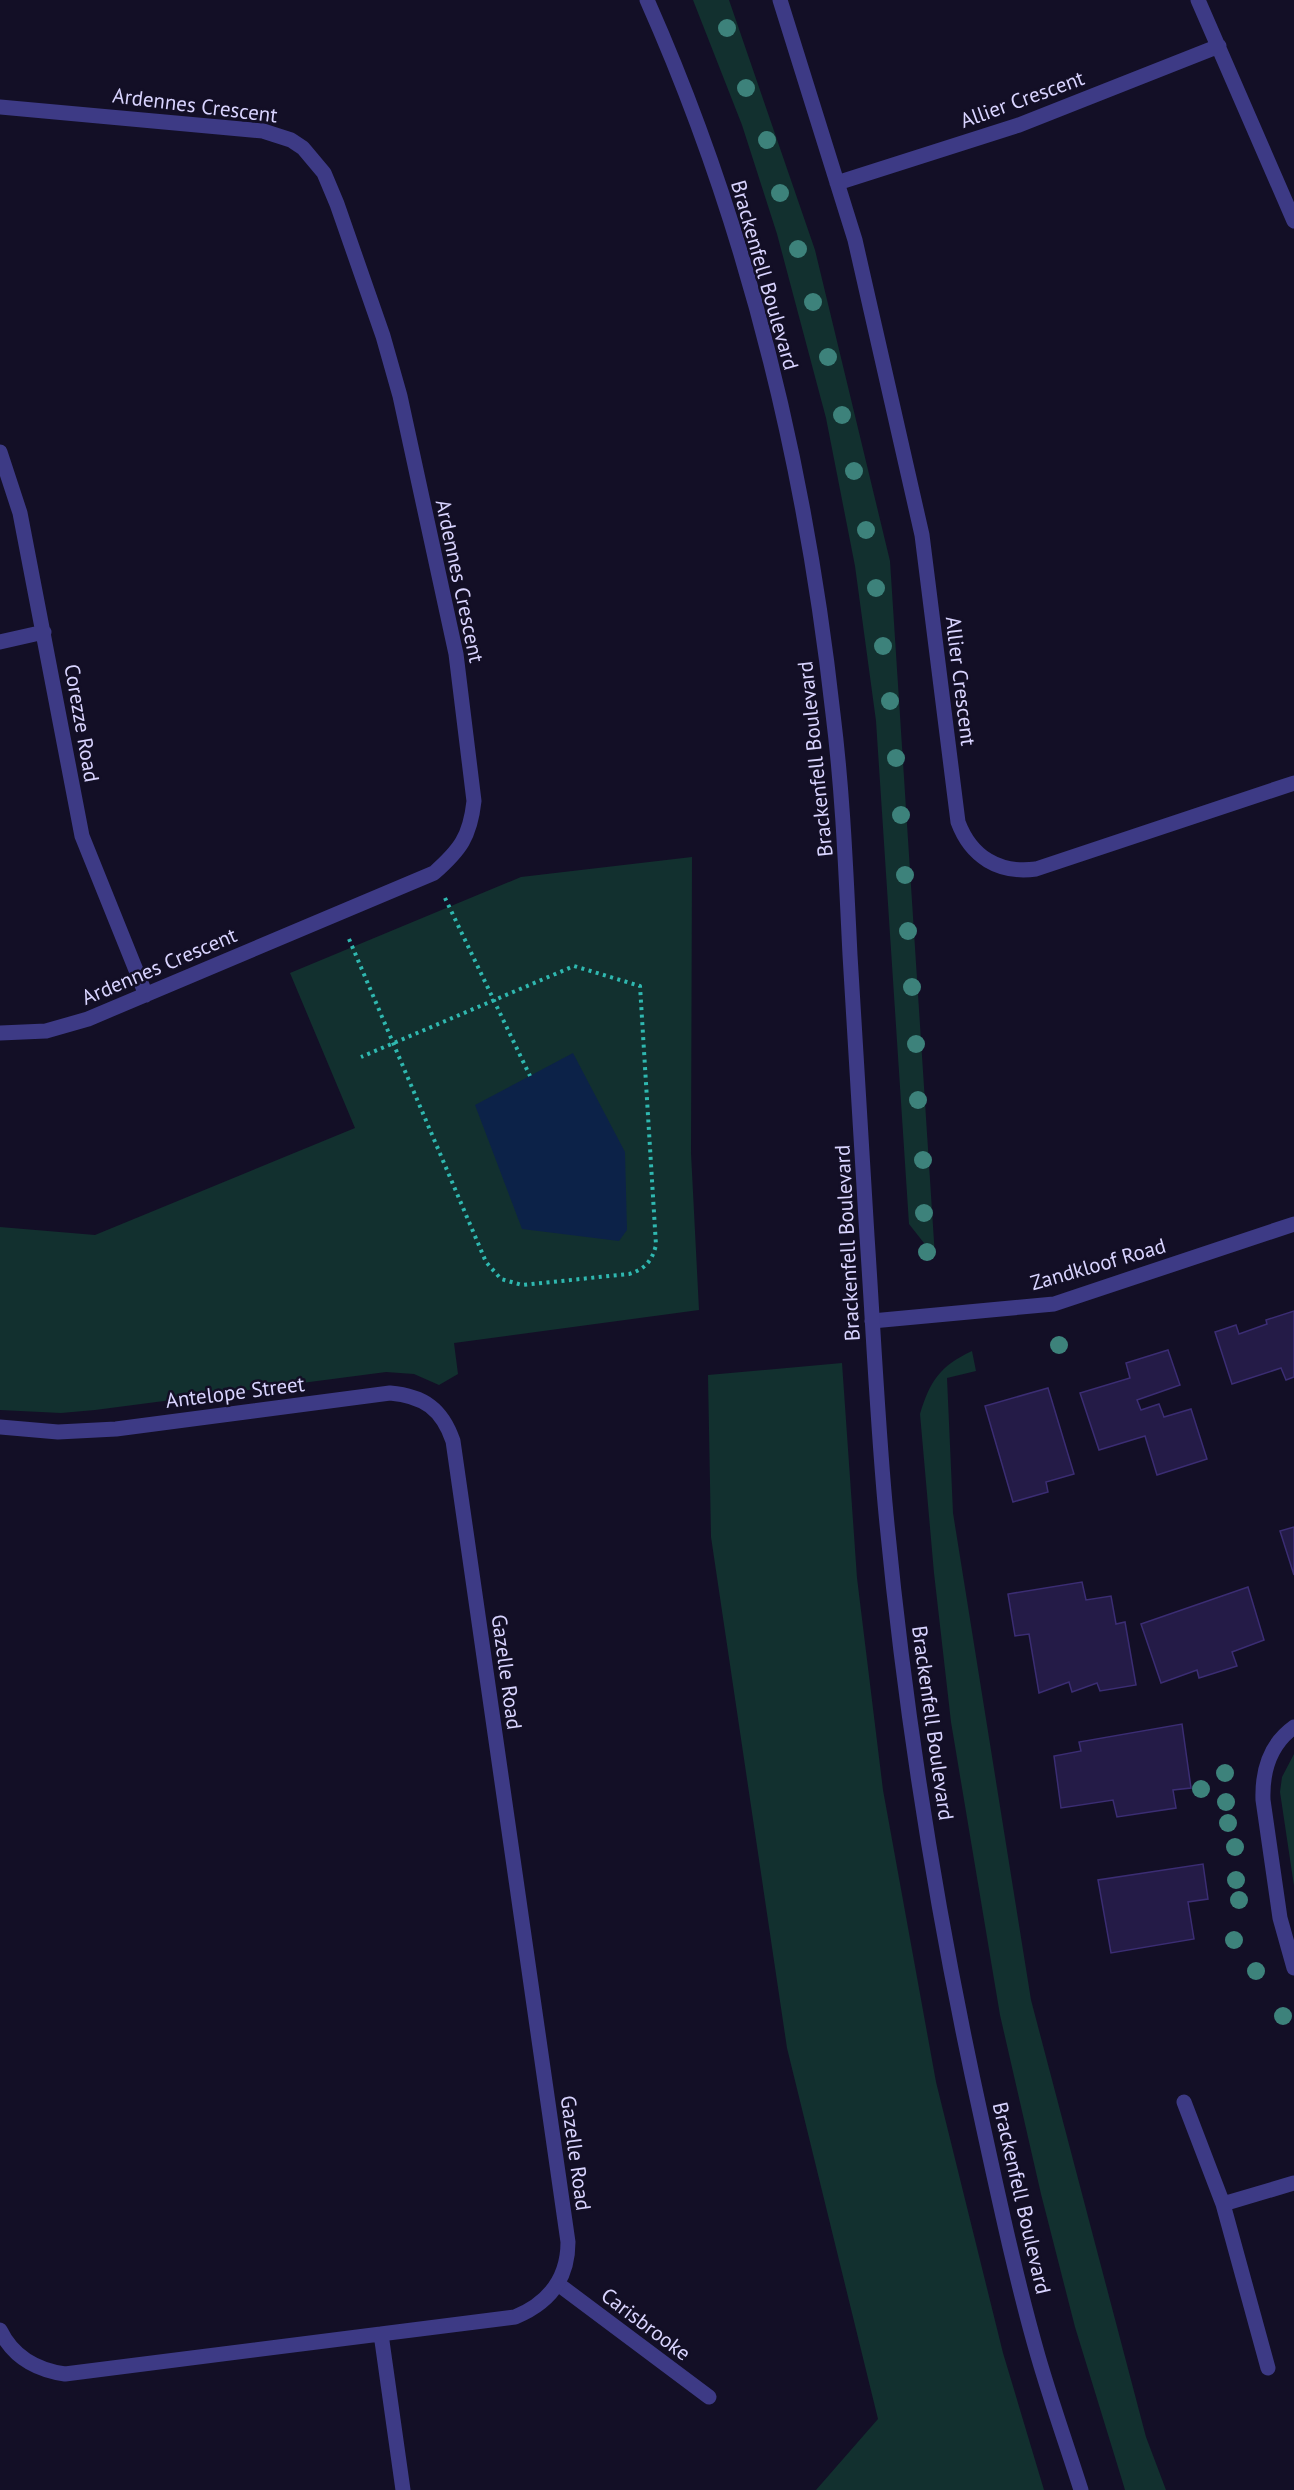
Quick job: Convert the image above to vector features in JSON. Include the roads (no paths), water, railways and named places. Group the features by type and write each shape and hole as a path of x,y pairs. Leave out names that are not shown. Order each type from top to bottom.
{"street":[{"name":"Brackenfell Boulevard","path":"647,0 669,51 730,217 771,366 807,535 833,706 845,841 885,1509 908,1710 946,1948 964,2042 1004,2221 1038,2356 1081,2490"},
{"name":"Allier Crescent","path":"780,0 855,240 922,535 957,822 963,836 982,858 1008,869 1036,869 1294,783"},
{"path":"1198,0 1294,221"},
{"name":"Allier Crescent","path":"837,183 1019,125 1219,46"},
{"name":"Ardennes Crescent","path":"0,107 263,130 278,134 297,144 324,173 375,314 400,396 456,654 473,784 472,820 462,844 455,854 434,873 67,1026 20,1034 0,1033"},
{"name":"Corezze Road","path":"0,452 20,513 82,836 146,994"},
{"path":"0,642 44,632"},
{"name":"Zandkloof Road","path":"872,1321 1054,1304 1294,1224"},
{"name":"Antelope Street","path":"0,1427 58,1432 106,1430 390,1393 406,1394 434,1408 446,1420 453,1441"},
{"name":"Gazelle Road","path":"0,2330 11,2347 22,2358 50,2372 66,2374 515,2317 532,2310 547,2299 558,2284 568,2257 568,2242 453,1441"},
{"path":"1294,1727 1276,1744 1267,1762 1263,1780 1263,1800 1280,1918 1294,1968"},
{"path":"1184,2102 1223,2204 1268,2367"},
{"path":"1223,2204 1294,2183"},
{"name":"Carisbrooke","path":"558,2284 709,2397"},
{"path":"381,2334 403,2490"}],"water":[{"path":"573,1053 625,1152 627,1230 619,1241 522,1229 475,1105"}]}
